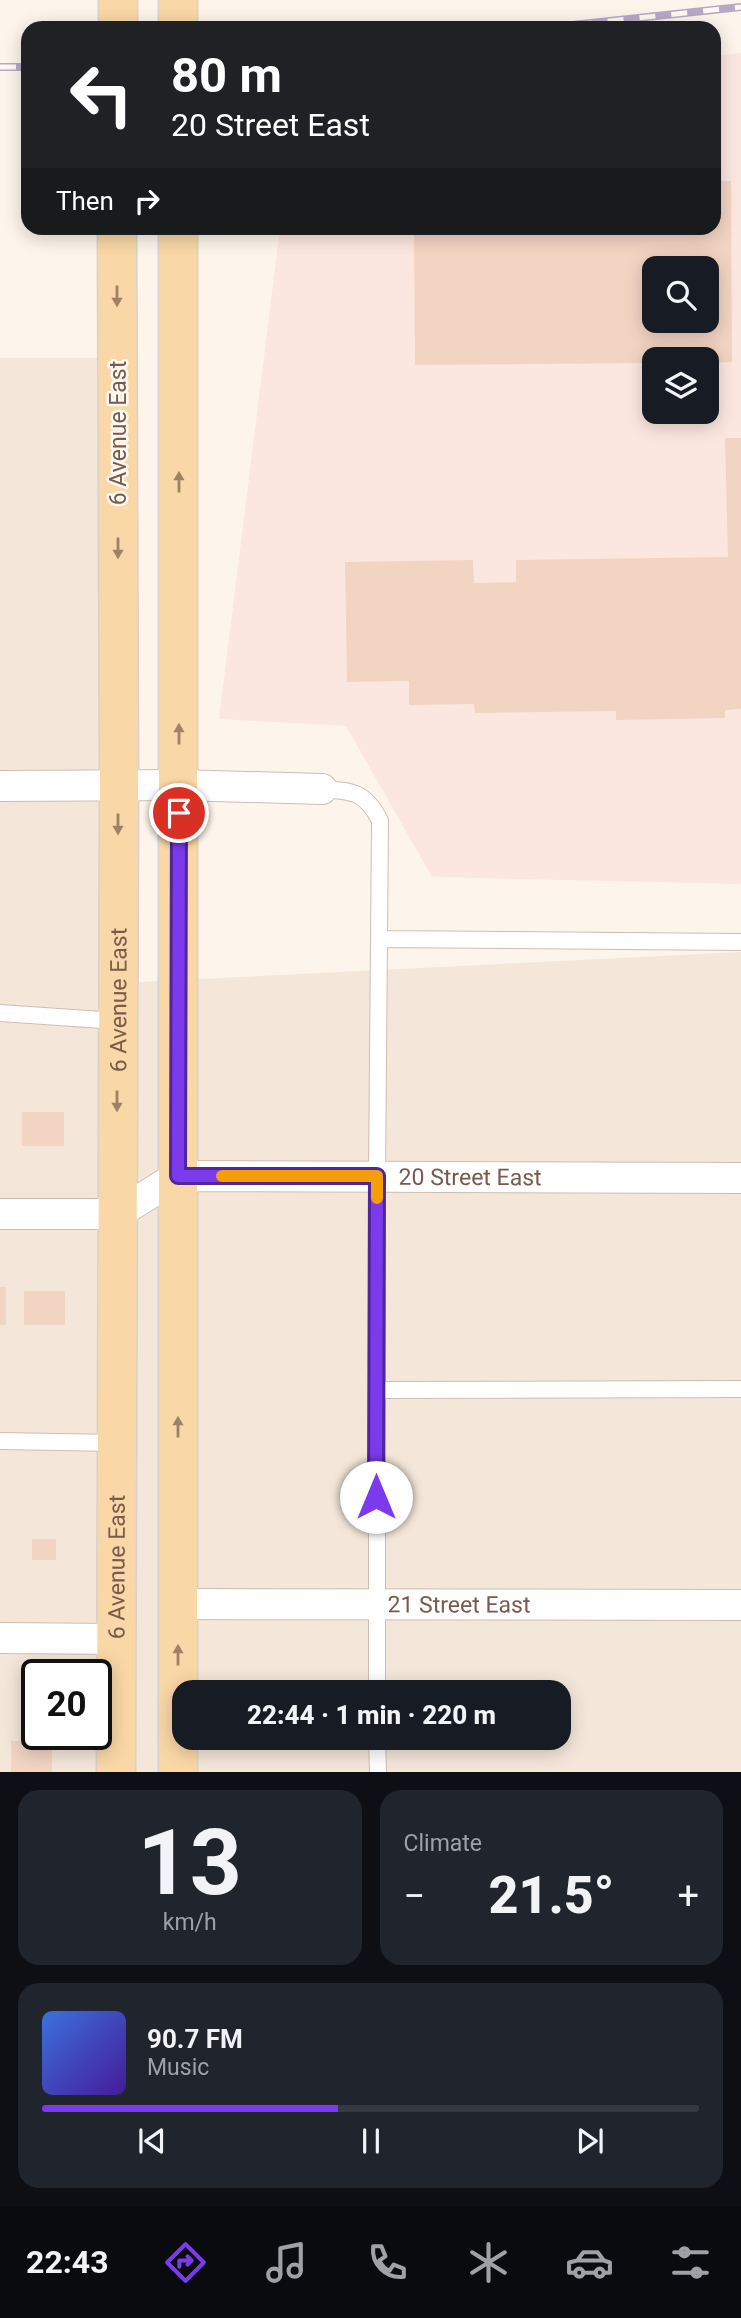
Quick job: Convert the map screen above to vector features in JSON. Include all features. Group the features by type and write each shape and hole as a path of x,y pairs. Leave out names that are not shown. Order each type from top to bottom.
{"main road":[{"path":"118,0 118,21"},
{"path":"178,0 178,21"},
{"name":"6 Avenue East","path":"116,1772 119,786 117,235"},
{"path":"178,235 178,1772"}],"street":[{"path":"0,786 179,785 322,789"},
{"path":"0,1213 117,1214 178,1176"},
{"name":"20 Street East","path":"178,1176 741,1178"},
{"name":"21 Street East","path":"177,1604 741,1605"},
{"path":"0,1638 115,1639"}],"lane":[{"path":"322,789 358,794 369,802 380,821 377,1680"},
{"path":"379,939 741,942"},
{"path":"0,1013 117,1021"},
{"path":"377,1390 741,1389"},
{"path":"0,1441 117,1443"},
{"path":"377,1750 378,1772"}],"shaded area":[{"path":"741,53 741,884 432,877 346,726 219,719 279,235 721,235 721,55"},
{"path":"0,358 116,358 118,983 741,952 741,1772 0,1772"}],"building":[{"path":"721,181 731,181 732,362 719,363 719,347 642,347 642,363 415,365 414,235 721,235"},
{"path":"725,438 741,438 741,709 725,710 725,718 616,720 616,711 475,713 474,704 409,705 409,681 347,682 345,562 473,560 474,583 516,582 516,560 728,557"},
{"path":"22,1112 64,1112 64,1146 22,1146"},
{"path":"0,1287 6,1287 6,1325 0,1325"},
{"path":"24,1291 65,1291 65,1325 24,1325"},
{"path":"32,1539 56,1539 56,1560 32,1560"},
{"path":"11,1741 21,1741 21,1750 52,1750 52,1772 11,1772"}],"railway":[{"path":"610,21 741,7"},
{"path":"0,67 21,67"}],"slow traffic":[{"path":"222,1176 377,1176 377,1198"}],"route":[{"path":"179,813 178,1176 377,1176 376,1497"}]}
